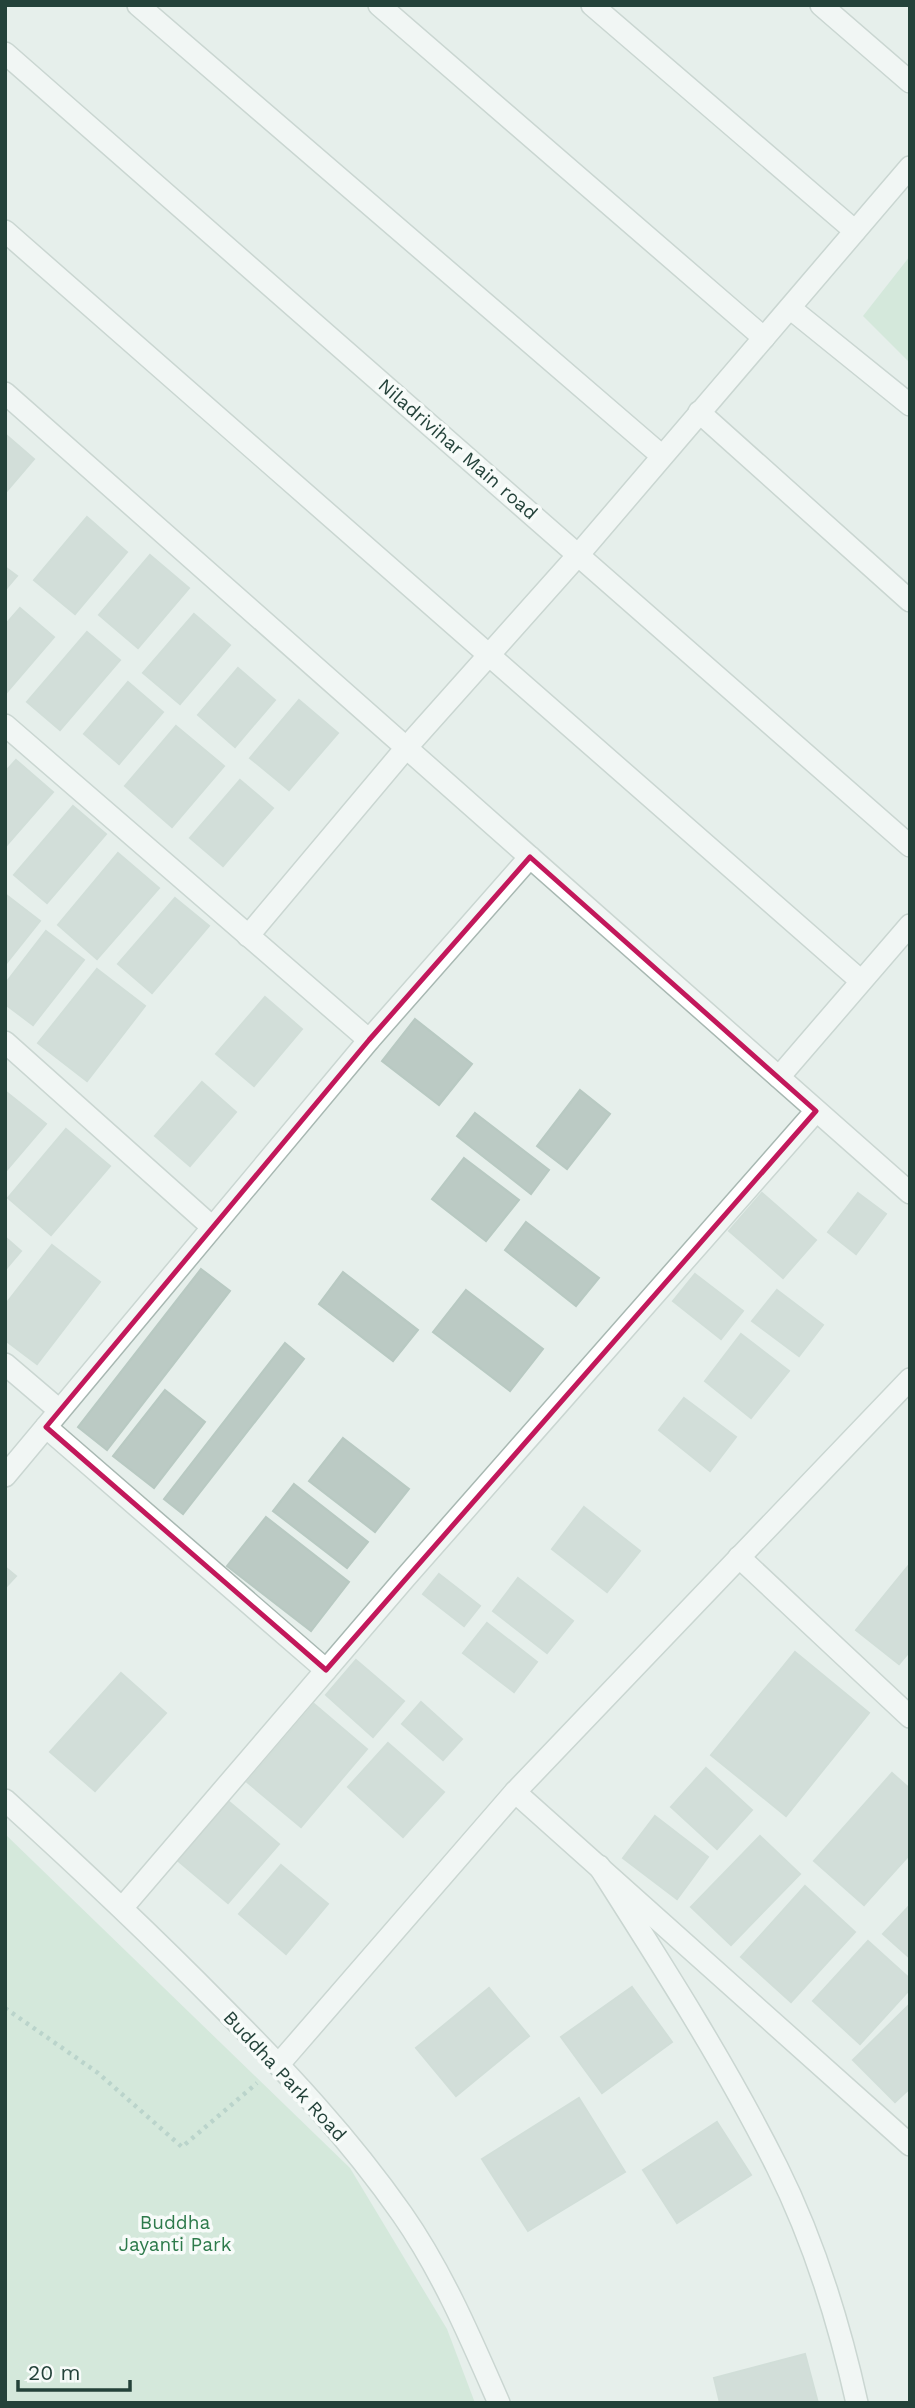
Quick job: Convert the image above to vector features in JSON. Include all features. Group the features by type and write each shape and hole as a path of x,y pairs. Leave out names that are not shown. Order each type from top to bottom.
{"street":[{"path":"138,5 662,457"},
{"path":"379,5 764,338"},
{"path":"592,5 855,231"},
{"path":"821,5 910,82"},
{"name":"Niladrivihar Main road","path":"5,53 910,846"},
{"path":"248,936 407,748 579,554 910,167"},
{"path":"5,232 861,981"},
{"path":"790,307 910,405"},
{"path":"5,393 910,1193"},
{"path":"699,412 910,601"},
{"path":"5,725 369,1040"},
{"path":"5,1476 211,1226 369,1040 530,857"},
{"path":"779,1077 910,925"},
{"path":"5,1042 211,1226"},
{"path":"123,1907 326,1670 816,1111"},
{"path":"5,1364 53,1418 326,1670"},
{"path":"279,2064 515,1793 910,1379"},
{"path":"739,1557 910,1717"},
{"path":"515,1793 910,2145"},
{"name":"Buddha Park Road","path":"5,1800 123,1907 279,2064 332,2123 403,2215 467,2329 499,2403"},
{"path":"599,1866 710,2041 778,2169 822,2275 857,2403"}],"path":[{"path":"5,2008 98,2073 182,2147 279,2064"}],"highlighted area":[{"path":"530,857 816,1111 326,1670 46,1427 369,1040"}],"green space":[{"path":"910,256 910,363 863,316"},
{"name":"Buddha Jayanti Park","path":"5,1834 350,2168 447,2329 475,2403 5,2403"}],"building":[{"path":"5,434 34,459 5,493"},
{"path":"87,517 127,552 75,614 34,580"},
{"path":"150,555 189,588 138,648 99,615"},
{"path":"5,567 17,576 5,590"},
{"path":"20,608 54,637 6,693 5,625"},
{"path":"194,614 230,645 180,704 143,673"},
{"path":"87,632 120,660 60,730 27,702"},
{"path":"238,668 275,700 235,747 198,715"},
{"path":"128,682 163,712 119,764 84,734"},
{"path":"299,700 338,733 289,790 250,758"},
{"path":"176,726 224,766 172,827 125,786"},
{"path":"16,760 53,792 5,847 5,772"},
{"path":"240,780 273,808 223,866 190,838"},
{"path":"73,806 106,834 47,903 14,875"},
{"path":"118,853 159,888 97,959 58,925"},
{"path":"5,894 40,921 5,965"},
{"path":"175,898 209,926 152,993 118,964"},
{"path":"46,931 84,960 33,1025 5,1004 5,984"},
{"path":"97,969 145,1006 87,1081 38,1043"},
{"path":"265,997 302,1029 254,1086 216,1054"},
{"path":"415,1019 472,1064 439,1105 382,1061"},
{"path":"202,1082 236,1112 190,1166 155,1136"},
{"path":"580,1090 610,1114 567,1169 537,1146"},
{"path":"5,1091 46,1124 5,1172"},
{"path":"475,1113 549,1170 531,1194 457,1136"},
{"path":"66,1129 110,1166 51,1235 8,1198"},
{"path":"464,1158 519,1200 486,1241 432,1199"},
{"path":"762,1193 816,1240 783,1278 729,1231"},
{"path":"858,1193 886,1214 856,1254 828,1232"},
{"path":"526,1222 599,1278 576,1306 505,1250"},
{"path":"5,1237 21,1251 5,1270"},
{"path":"52,1245 100,1282 37,1364 5,1340 5,1305"},
{"path":"201,1269 230,1291 107,1450 78,1427"},
{"path":"343,1272 418,1330 393,1361 319,1304"},
{"path":"695,1274 743,1311 721,1339 673,1301"},
{"path":"466,1290 543,1349 510,1391 433,1332"},
{"path":"777,1290 823,1325 799,1356 752,1321"},
{"path":"741,1334 789,1371 751,1418 705,1381"},
{"path":"285,1343 304,1359 183,1514 164,1499"},
{"path":"165,1390 205,1422 154,1488 113,1456"},
{"path":"684,1398 736,1437 710,1471 659,1430"},
{"path":"343,1438 409,1489 375,1532 309,1481"},
{"path":"294,1484 368,1542 347,1568 273,1511"},
{"path":"584,1507 640,1551 607,1592 552,1549"},
{"path":"266,1517 349,1582 311,1631 227,1566"},
{"path":"909,1565 910,1651 899,1664 856,1630"},
{"path":"5,1567 16,1576 5,1588"},
{"path":"439,1574 480,1606 464,1626 423,1594"},
{"path":"518,1578 573,1621 547,1653 493,1611"},
{"path":"487,1623 537,1662 514,1692 463,1653"},
{"path":"795,1652 869,1713 786,1816 711,1755"},
{"path":"356,1660 404,1701 373,1737 326,1695"},
{"path":"121,1673 166,1713 95,1791 50,1752"},
{"path":"421,1702 462,1739 443,1760 402,1724"},
{"path":"314,1704 367,1749 301,1827 247,1782"},
{"path":"388,1743 444,1792 403,1837 348,1787"},
{"path":"706,1768 752,1810 717,1849 671,1807"},
{"path":"892,1773 910,1789 910,1854 864,1905 814,1861"},
{"path":"228,1801 279,1844 228,1903 177,1860"},
{"path":"655,1816 708,1857 677,1899 623,1858"},
{"path":"760,1836 800,1874 731,1945 691,1907"},
{"path":"281,1865 328,1904 286,1954 239,1914"},
{"path":"805,1886 855,1932 791,2002 741,1957"},
{"path":"910,1905 910,1958 883,1934"},
{"path":"868,1941 910,1979 910,1989 860,2044 813,2001"},
{"path":"632,1987 672,2042 602,2093 561,2037"},
{"path":"489,1988 529,2036 456,2096 416,2048"},
{"path":"910,2004 910,2088 895,2102 853,2060"},
{"path":"579,2098 625,2172 528,2231 482,2159"},
{"path":"717,2122 751,2175 677,2223 643,2170"},
{"path":"805,2354 818,2403 720,2403 714,2378"}]}
